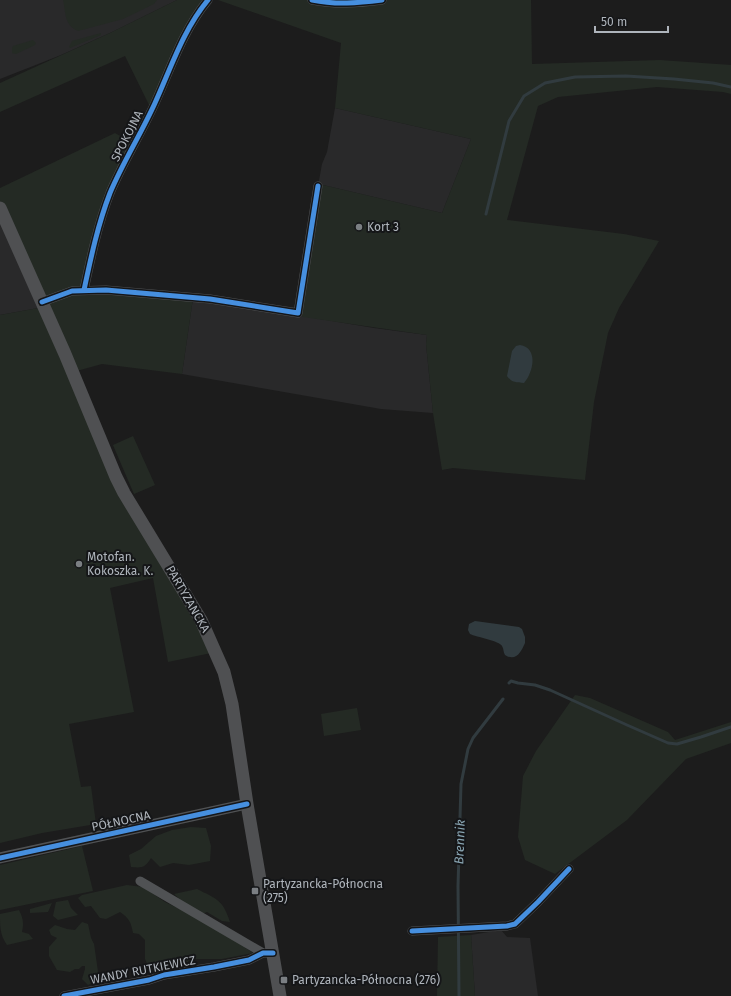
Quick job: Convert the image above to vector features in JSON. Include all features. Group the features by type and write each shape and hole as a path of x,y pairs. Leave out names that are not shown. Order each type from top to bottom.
{"main road":[{"name":"PARTYZANCKA","path":"0,208 66,354 116,477 124,493 201,620 224,672 235,722 268,953 280,996"}],"street":[{"name":"SPOKOJNA","path":"84,290 94,244 110,194 127,157 152,111 183,39 208,0"},
{"path":"312,0 347,4 382,0"},
{"path":"42,302 72,292 84,290 106,290 210,299 298,312 318,186"},
{"name":"PÓŁNOCNA","path":"0,858 247,804"},
{"path":"412,931 507,926 515,924 569,869"},
{"path":"140,881 268,953"},
{"name":"WANDY RUTKIEWICZ","path":"64,996 149,980 164,975 249,960 268,953"}],"shaded area":[{"path":"0,0 177,0 61,55 0,79"},
{"path":"63,0 157,0 154,4 123,19 78,31 68,22"},
{"path":"177,0 208,0 152,111 125,56 0,112 0,83 110,33"},
{"path":"218,0 531,0 532,64 660,60 731,65 731,94 723,92 657,87 558,97 538,106 507,220 624,234 659,241 619,308 608,333 594,402 585,480 453,468 442,470 433,413 426,344 427,335 303,317 298,313 318,186 323,185 442,213 471,139 335,108 341,43"},
{"path":"101,33 101,35 70,48 69,47 72,41"},
{"path":"33,40 36,43 35,45 16,54 12,53 13,46"},
{"path":"335,108 471,139 442,213 323,185 318,186 322,164 327,152"},
{"path":"115,133 134,144 116,181 84,290 193,298 182,374 102,364 73,372 116,477 216,652 168,662 153,578 110,588 134,712 69,724 81,787 91,786 96,824 42,833 0,843 0,315 44,307 0,208 0,188"},
{"path":"0,208 44,307 0,315"},
{"path":"193,298 374,328 427,335 426,344 433,413 381,409 182,374"},
{"path":"520,345 526,347 532,356 532,367 524,383 514,382 507,376 512,351 516,346"},
{"path":"133,436 155,485 134,494 113,445"},
{"path":"475,621 519,627 522,629 525,637 525,643 520,653 515,657 509,657 505,655 503,647 500,644 470,634 468,630 469,624"},
{"path":"575,695 590,698 668,732 675,740 731,722 731,743 686,759 627,820 555,874 525,860 518,837 523,776 536,751"},
{"path":"357,708 361,730 324,736 321,714"},
{"path":"191,827 206,828 211,846 210,861 189,865 173,863 160,867 151,858 143,867 131,867 129,855 141,849 156,836 172,830"},
{"path":"82,846 93,891 0,910 0,865"},
{"path":"127,885 143,887 165,902 188,913 253,953 222,959 195,959 173,968 155,971 150,970 145,959 145,940 139,934 133,933 126,916 120,912 106,919 100,918 91,906 85,907 78,898 82,895"},
{"path":"197,889 210,895 222,905 230,922 222,921 207,912 202,914 184,903 174,894"},
{"path":"68,900 71,908 78,915 58,920 53,916 56,902"},
{"path":"52,903 48,912 30,913 30,909"},
{"path":"19,910 23,921 22,932 29,934 33,939 7,945 1,931 0,914"},
{"path":"82,922 88,924 94,944 98,972 98,981 88,985 82,979 85,966 70,972 57,970 49,956 49,947 57,938 51,935 49,930 55,925 75,930"},
{"path":"501,930 507,937 530,938 538,996 475,996 471,935"},
{"path":"471,935 475,996 437,996 438,937"}],"waterway":[{"path":"486,214 509,121 524,96 545,83 575,77 626,76 713,83 731,87"},
{"name":"Brennik","path":"509,683 511,681 535,685 550,690 668,743 677,744 731,727"},
{"name":"Brennik","path":"459,996 458,886 461,784 468,749 473,738 503,699"}],"cycle path":[{"path":"84,290 98,229 110,193 150,114 184,37 191,24 208,0"},
{"path":"312,0 330,3 382,0"},
{"path":"42,302 72,291 106,290 210,299 298,313 318,186"},
{"path":"0,858 247,804"},
{"path":"412,931 507,926 515,924 569,869"},
{"path":"64,996 149,980 164,975 249,960 263,953 273,953"}],"place":[{"name":"Kort 3","path":"359,227"},
{"name":"Motofan. Kokoszka. K.","path":"79,564"},
{"name":"Partyzancka-Północna (275)","path":"255,891"},
{"name":"Partyzancka-Północna (276)","path":"284,980"}]}
